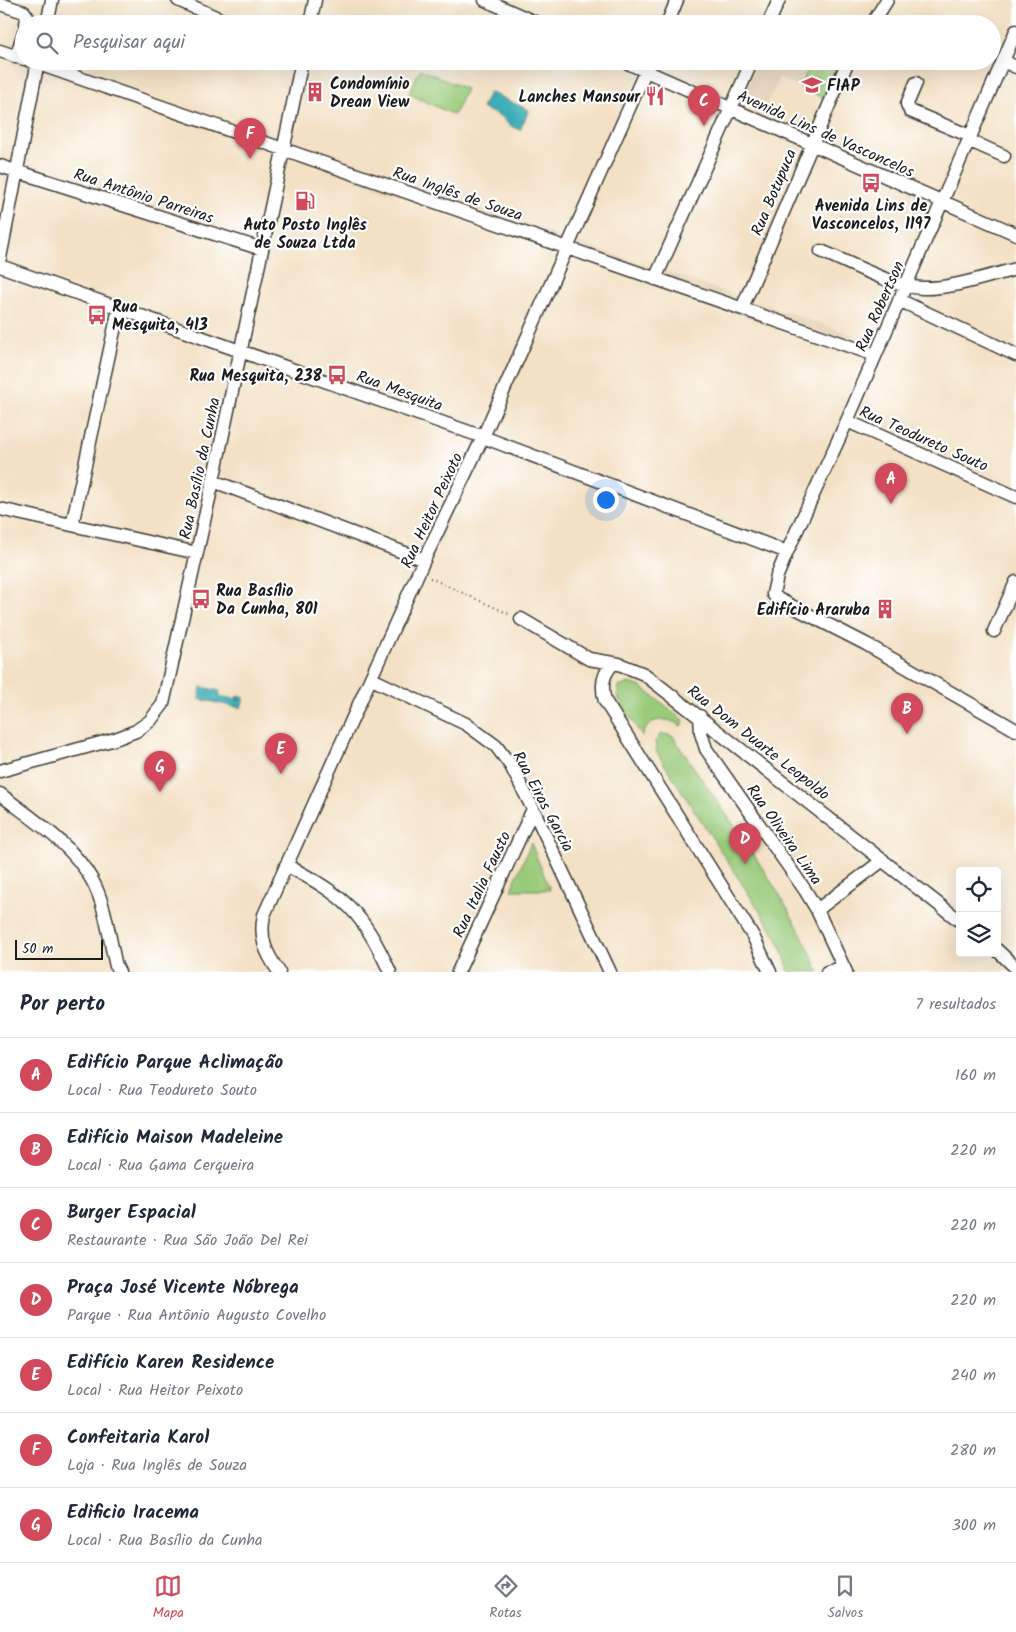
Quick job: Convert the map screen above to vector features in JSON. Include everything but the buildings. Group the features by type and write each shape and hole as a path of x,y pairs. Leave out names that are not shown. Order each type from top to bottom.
{"street":[{"path":"49,15 52,0"},
{"path":"178,0 212,15"},
{"path":"312,15 315,0"},
{"path":"485,0 519,15"},
{"path":"671,15 677,0"},
{"path":"772,15 779,0"},
{"path":"878,15 887,0"},
{"path":"0,4 24,12 26,15"},
{"name":"Rua Robertson","path":"1001,66 1016,31"},
{"path":"0,51 15,56"},
{"path":"1003,61 1016,68"},
{"path":"0,258 34,70"},
{"name":"Rua Inglês de Souza","path":"58,70 875,354"},
{"name":"Rua Basílio da Cunha","path":"0,771 116,739 136,731 150,721 163,704 213,481 300,70"},
{"name":"Rua Heitor Peixoto","path":"279,972 265,951 262,927 264,916 424,560 483,437 646,70"},
{"name":"Avenida Lins de Vasconcelos","path":"656,70 731,109 1016,234"},
{"path":"655,279 748,70"},
{"name":"Rua Botupuca","path":"742,308 844,70"},
{"name":"Rua Robertson","path":"999,70 847,422 787,552 772,594 778,600 866,644 1016,730"},
{"path":"916,83 907,104 910,111 1004,156"},
{"name":"Rua Antônio Parreiras","path":"0,166 262,249"},
{"path":"821,251 906,285 921,288 937,287 1016,269"},
{"name":"Rua Mesquita","path":"0,266 483,437 787,552"},
{"path":"899,300 1016,355"},
{"path":"72,526 119,308"},
{"name":"Rua Teodureto Souto","path":"847,422 1016,497"},
{"path":"213,481 424,560"},
{"path":"0,509 197,553"},
{"path":"994,631 1016,582"},
{"name":"Rua Dom Duarte Leopoldo","path":"521,619 580,655 627,666 644,674 956,918"},
{"path":"613,664 604,676 602,692 605,700 753,936 770,972"},
{"name":"Rua Eiras Garcia","path":"372,679 482,734 496,746 511,766 533,809 610,972"},
{"name":"Rua Oliveira Lima","path":"700,716 701,733 706,749 790,867 817,910 845,970"},
{"path":"0,794 68,849 81,863 93,881 100,898 119,972"},
{"name":"Rua Italia Fausto","path":"458,972 533,809"},
{"path":"817,910 883,860"},
{"path":"286,865 320,883 342,898 365,924 390,972"},
{"path":"1001,954 1016,968"},
{"path":"827,972 845,970"}],"path":[{"path":"419,573 521,619"}],"shaded area":[{"name":"FIAP","path":"754,70 836,70 823,98 779,78 766,107 746,99 744,93"},
{"path":"302,150 854,335 847,353 297,159"}],"green space":[{"path":"420,70 466,89 454,115 409,94"},
{"path":"808,70 836,70 823,98 800,87"},
{"path":"630,683 641,687 684,720 681,726 670,721 659,720 649,725 642,736 617,696 618,687"},
{"path":"663,734 673,736 751,851 788,910 819,972 789,972 783,951 774,933 657,753 655,742"},
{"path":"531,843 550,890 511,890"}],"water":[{"path":"489,92 529,110 520,130 509,125 502,117 482,108"},
{"path":"201,687 220,691 219,696 240,700 236,698 237,696 244,697 241,708 199,699"}],"place":[{"name":"FIAP","path":"812,85"},
{"name":"Condomínio Drean View","path":"315,92"},
{"name":"Lanches Mansour","path":"655,96"},
{"name":"Burger Espacial","path":"704,126"},
{"name":"Confeitaria Karol","path":"250,159"},
{"name":"Avenida Lins de Vasconcelos, 1197","path":"871,183"},
{"name":"Auto Posto Inglês de Souza Ltda","path":"305,201"},
{"name":"Rua Mesquita, 413","path":"97,315"},
{"name":"Rua Mesquita, 238","path":"337,375"},
{"name":"Edifício Parque Aclimação","path":"891,504"},
{"name":"Rua Basílio Da Cunha, 801","path":"201,599"},
{"name":"Edifício Araruba","path":"885,609"},
{"name":"Edifício Maison Madeleine","path":"907,734"},
{"name":"Edifício Karen Residence","path":"281,774"},
{"name":"Edificio Iracema","path":"160,792"},
{"name":"Praça José Vicente Nóbrega","path":"745,864"}]}
